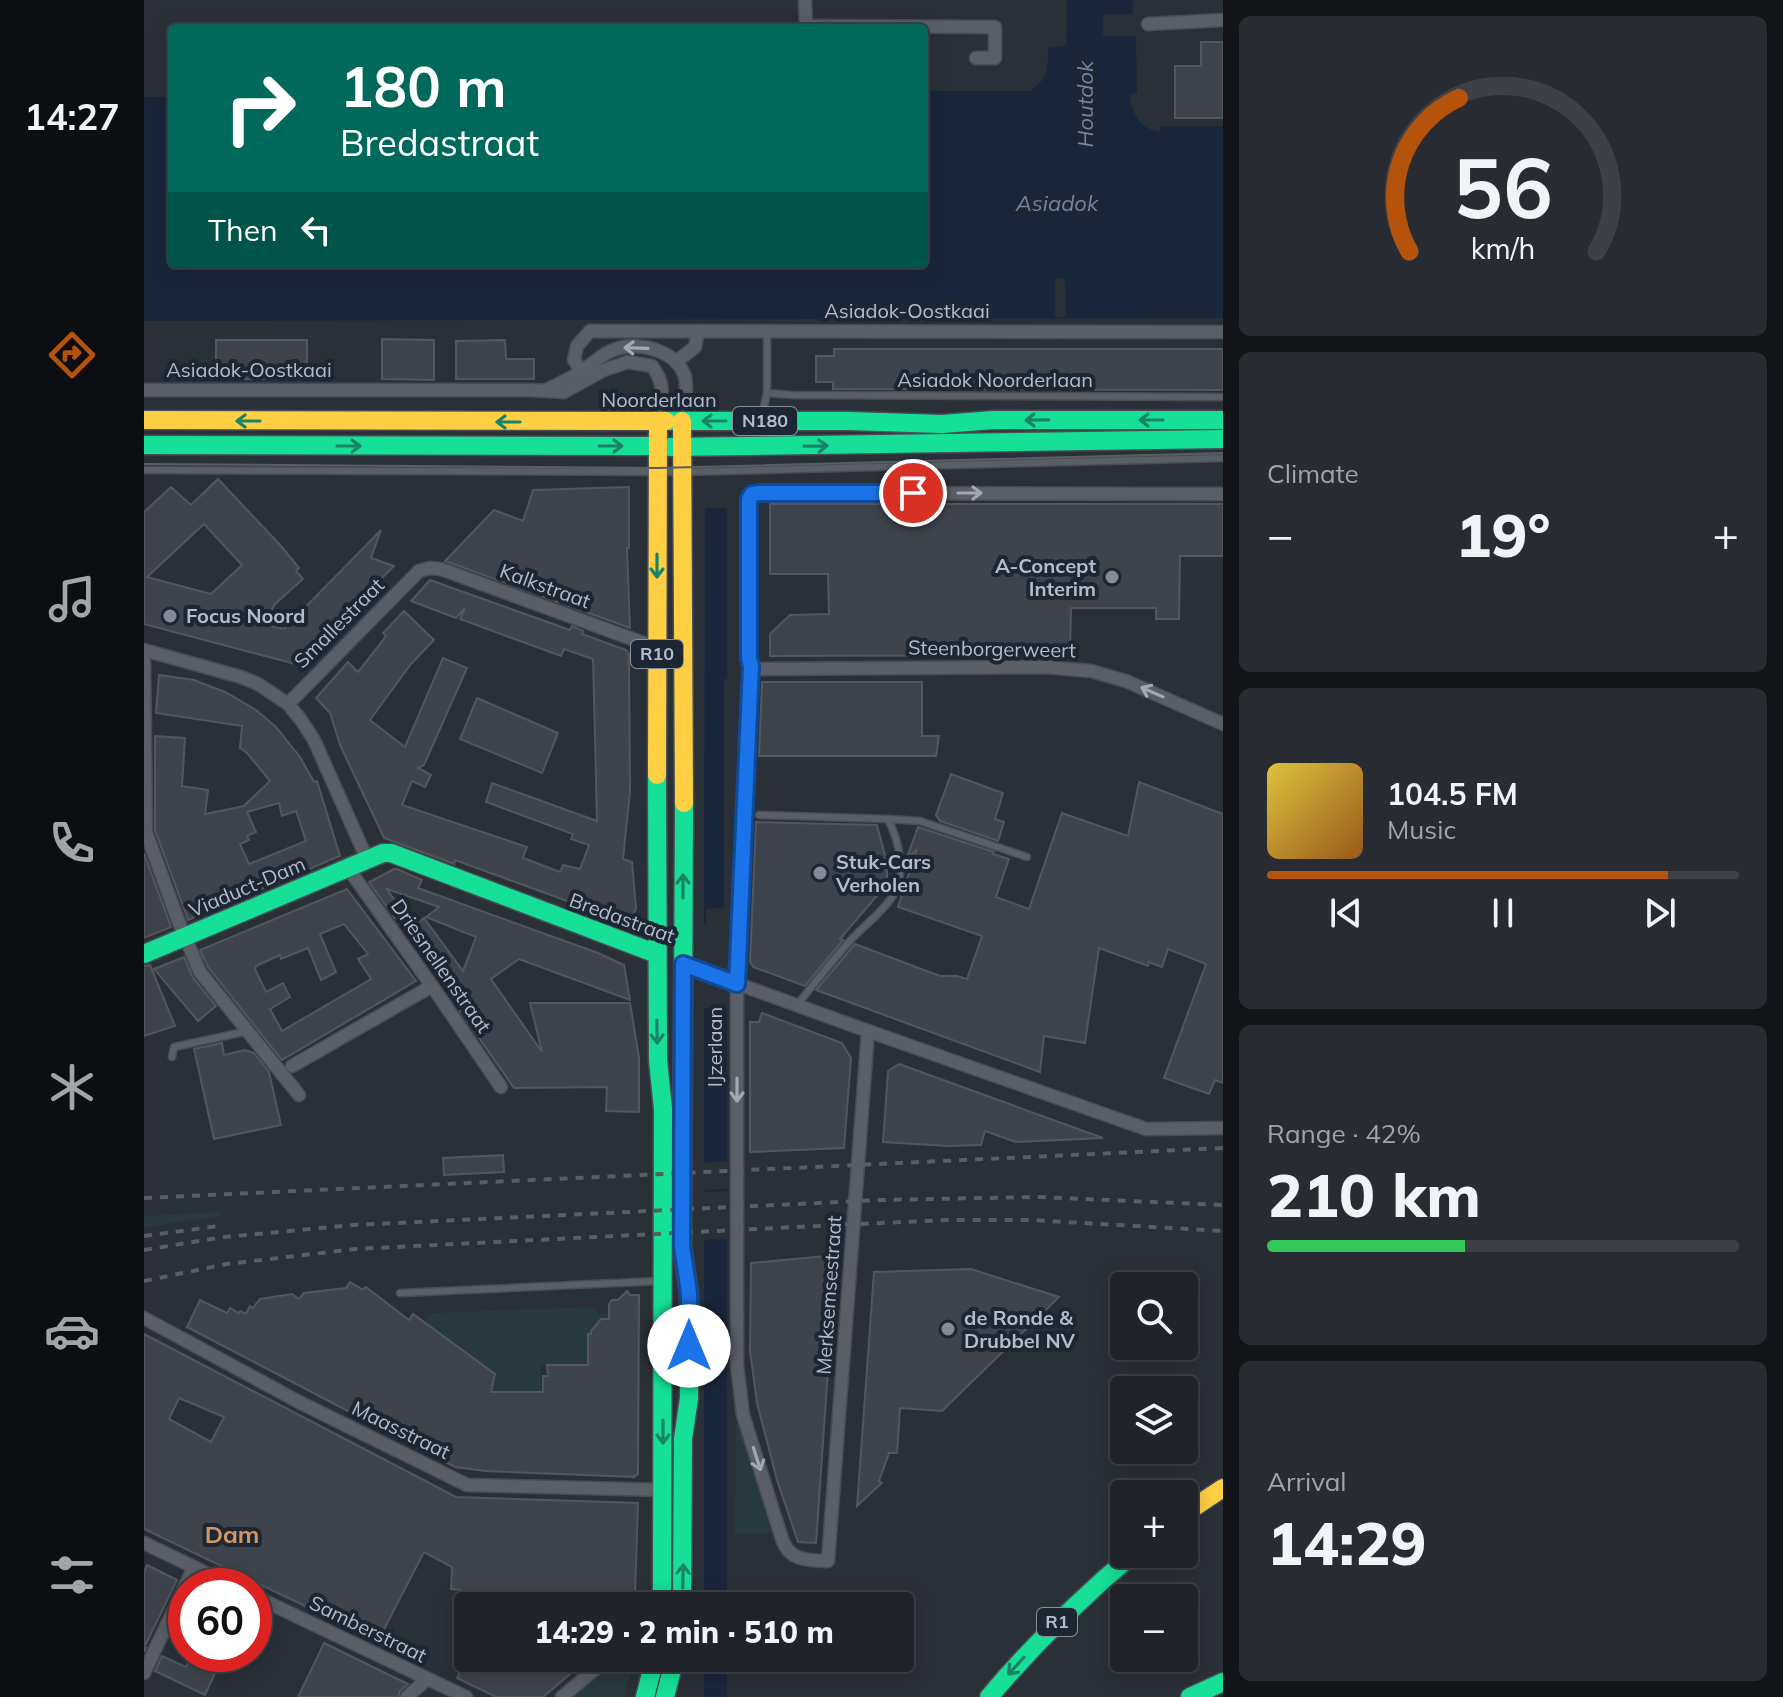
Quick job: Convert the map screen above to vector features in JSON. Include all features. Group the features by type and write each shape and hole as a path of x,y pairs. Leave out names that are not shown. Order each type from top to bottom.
{"main road":[{"name":"Noorderlaan","path":"144,420 848,421 942,424 1022,420 1223,420"},
{"name":"R10","path":"658,421 650,645 658,1060 663,1109 662,1592"},
{"name":"R10","path":"682,421 682,1246 689,1293 689,1398 683,1439 682,1592"},
{"name":"N180","path":"682,447 1223,439"},
{"path":"144,445 682,447"},
{"name":"Bredastraat","path":"367,859 383,853 401,856 683,964"},
{"name":"Viaduct-Dam","path":"144,954 367,859"},
{"path":"1198,1505 1223,1488"},
{"name":"R1","path":"989,1697 1034,1645 1117,1568"},
{"path":"645,1697 651,1672"},
{"path":"665,1697 671,1672"},
{"path":"1190,1697 1223,1682"}],"street":[{"path":"805,0 806,24"},
{"path":"1148,24 1223,20"},
{"path":"928,27 995,27 995,58 976,58"},
{"name":"Asiadok-Oostkaai","path":"586,375 574,360 577,346 590,331 1223,332"},
{"path":"682,421 685,376 676,362 695,347 698,331"},
{"name":"Asiadok-Oostkaai","path":"586,375 599,358 617,348 637,346 658,350 676,362"},
{"name":"Asiadok-Oostkaai","path":"144,390 546,390 628,362 652,366 660,377 662,393 658,421"},
{"name":"IJzerlaan","path":"828,1561 803,1560 785,1547 743,1415 737,1365 737,984 751,666 749,499 752,494 1223,494"},
{"name":"Kalkstraat","path":"419,571 441,569 650,645"},
{"name":"Smallestraat","path":"288,704 419,571"},
{"path":"144,650 249,681 266,688 288,704 314,740 367,859"},
{"path":"144,661 146,832 200,972 299,1095"},
{"name":"Steenborgerweert","path":"751,666 757,669 1045,667 1091,671 1126,681 1223,724"},
{"name":"Driesnellenstraat","path":"348,868 501,1087"},
{"name":"Bredastraat","path":"683,964 1146,1129 1223,1128"},
{"path":"292,1066 432,986"},
{"name":"Merksemsestraat","path":"828,1561 868,1031"},
{"name":"Maasstraat","path":"144,1318 299,1402 467,1485 663,1490"},
{"path":"144,1543 194,1567 145,1666"},
{"name":"Samberstraat","path":"272,1605 466,1697"},
{"path":"562,1697 591,1672"},
{"path":"407,1697 427,1679"}],"lane":[{"path":"764,406 767,393 767,331"},
{"name":"Asiadok Noorderlaan","path":"767,393 1223,397"},
{"path":"144,470 682,472 1223,458"},
{"path":"759,815 920,821 1027,857"},
{"path":"797,1005 892,896 900,868 893,829 888,819"},
{"path":"172,1057 174,1047 248,1031"},
{"path":"400,1293 663,1280"}],"green space":[{"path":"220,1212 221,1216 144,1227 144,1216"},
{"path":"593,1307 598,1314 610,1314 611,1319 604,1319 591,1330 591,1365 541,1365 541,1392 491,1392 494,1373 424,1322 432,1313"},
{"path":"736,1423 740,1424 771,1533 735,1534"},
{"path":"601,1672 630,1672 624,1697 572,1697"}],"water":[{"name":"Asiadok","path":"1067,0 1133,0 1133,14 1103,14 1103,36 1136,36 1137,93 1129,94 1135,114 1146,127 1160,132 1161,126 1223,126 1223,318 144,321 144,97 168,97 168,268 928,268 928,91 1030,91 1046,73 1048,48 1066,45"},
{"path":"705,508 727,508 728,924 704,925"},
{"path":"704,1008 727,1008 727,1592 704,1592"},
{"path":"704,1672 727,1672 727,1697 704,1697"}],"pier":[{"path":"1055,278 1065,278 1066,317 1055,316"},
{"path":"724,679 729,679 732,876 729,876 729,908 732,909 732,924 706,926 706,909 724,908"},
{"path":"731,1161 731,1189 700,1190 700,1163"},
{"path":"731,1191 731,1239 700,1240 700,1192"}],"building":[{"path":"1201,42 1223,42 1223,118 1175,118 1175,66 1201,66"},
{"path":"382,339 434,340 434,380 382,379"},
{"path":"216,340 307,340 307,379 216,379"},
{"path":"505,340 506,359 534,359 534,379 456,379 456,341"},
{"path":"834,349 1223,349 1223,390 833,389 833,382 816,382 816,356 834,356"},
{"path":"218,479 299,568 296,571 303,579 275,604 264,624 284,629 381,530 371,558 394,566 295,664 144,624 144,512 171,487 191,505","holes":["204,524 242,565 211,594 147,577"]},
{"path":"629,487 627,548 630,628 445,561 494,510 523,521 533,490"},
{"path":"770,504 1223,504 1223,556 1180,556 1179,619 1156,619 1156,608 1071,608 1070,655 770,656 770,634 790,615 829,614 828,574 770,574"},
{"path":"430,580 570,630 572,626 583,631 582,634 626,650 629,654 630,791 623,859 632,862 636,908 632,921 627,923 455,860 454,864 384,838 340,745 330,713 316,698 348,662 358,672 386,636 383,633 404,611 434,640 411,664 370,720 405,747 443,658 467,668 424,765 418,768 431,775 425,787 412,781 402,805 527,847 523,858 560,872 563,865 580,869 589,845 571,839 573,834 486,802 492,783 597,821 593,659 564,649 561,656 460,619 465,608 456,618 411,601"},
{"path":"159,675 194,680 225,692 256,710 276,727 300,757 314,782 317,781 340,856 188,920 155,830 155,736 185,738 182,786 208,790 205,814 244,806 270,781 240,748 242,726 156,713","holes":["279,803 282,816 296,811 306,841 249,864 240,844 256,832 247,812"]},
{"path":"762,682 922,682 922,736 939,736 936,756 759,756"},
{"path":"477,698 558,733 542,773 460,739"},
{"path":"951,774 1003,793 995,819 1004,822 998,841 940,821 936,815"},
{"path":"1139,782 1223,814 1223,1083 1215,1080 1209,1094 1164,1078 1206,964 1168,949 1162,967 1149,962 1148,966 1099,948 1085,1043 1044,1036 1040,1072 816,990 855,944 940,976 967,979 982,936 898,907 917,849 906,860 918,827 1009,859 996,897 1029,909 1062,813 1128,836"},
{"name":"Stuk-Cars Verholen","path":"756,822 877,825 887,863 887,884 805,986 753,967 750,962"},
{"path":"144,853 171,927 144,938"},
{"path":"394,869 422,880 418,888 624,965 630,1000 519,959 491,979 542,1052 530,1003 630,1003 639,1057 639,1112 606,1111 607,1087 514,1088 443,985 446,983 407,931 424,918 463,971 476,937 426,917 439,907 387,889 406,918 399,924 369,882"},
{"path":"347,889 416,981 282,1060 208,967 200,950","holes":["344,924 368,954 358,959 371,979 282,1031 270,1009 290,997 283,983 266,992 256,966 280,955 281,959 308,948 321,980 336,972 320,934"]},
{"path":"184,957 193,978 216,1006 198,1021 154,969"},
{"path":"150,965 175,1026 144,1036 144,966"},
{"path":"762,1013 842,1043 851,1058 844,1148 750,1152 750,1022 759,1022"},
{"path":"222,1043 224,1055 245,1050 254,1053 269,1072 281,1125 214,1139 194,1049"},
{"path":"899,1064 1103,1138 1016,1142 985,1131 981,1145 883,1142 888,1071"},
{"path":"503,1155 504,1172 444,1175 443,1158"},
{"path":"836,1255 816,1543 798,1542 777,1480 757,1403 750,1351 751,1263"},
{"name":"de Ronde & Drubbel NV","path":"971,1269 1059,1297 942,1411 900,1408 897,1453 889,1453 879,1481 882,1483 857,1506 874,1272"},
{"path":"350,1282 363,1290 366,1287 409,1320 413,1314 495,1374 491,1392 543,1392 543,1376 548,1376 547,1365 588,1365 588,1334 601,1319 609,1319 609,1304 627,1291 630,1295 639,1295 638,1474 634,1477 455,1467 187,1327 200,1300 227,1313 230,1308 246,1314 250,1306 253,1308 260,1299 292,1294 299,1299 304,1293 346,1288"},
{"path":"144,1334 456,1497 638,1503 635,1592 461,1592 451,1589 452,1567 424,1552 378,1641 272,1590 272,1568 225,1568 144,1529","holes":["179,1398 224,1417 211,1442 169,1419"]},
{"path":"147,1565 168,1576 168,1599 144,1648 144,1572"},
{"path":"324,1643 408,1684 398,1697 298,1697"},
{"path":"162,1656 168,1659 168,1672 216,1672 205,1695 155,1671"},
{"path":"460,1672 572,1672 543,1697 496,1697 457,1678"}],"tram line":[{"path":"144,464 658,468 1223,453"}],"railway":[{"path":"144,1198 1223,1148"},
{"path":"144,1250 224,1237 354,1225 880,1200 1038,1197 1223,1205"},
{"path":"144,1281 227,1264 355,1249 836,1225 1031,1220 1223,1231"},
{"path":"144,1236 219,1226"}],"traffic: fast":[{"path":"666,421 942,424 994,420 1223,420"},
{"path":"670,447 1223,439"},
{"path":"144,445 658,446"},
{"path":"657,775 658,1060 663,1109 662,1592"},
{"path":"682,1592 683,1439 689,1398 689,1293 682,1246 684,803"},
{"path":"144,954 383,853 391,853 657,954"},
{"path":"989,1697 1058,1622 1117,1568"},
{"path":"645,1697 651,1672"},
{"path":"665,1697 671,1672"},
{"path":"1190,1697 1223,1682"}],"traffic: slow":[{"path":"144,420 658,421"},
{"path":"657,775 658,421 666,421"},
{"path":"682,421 684,803"},
{"path":"1198,1505 1223,1488"}],"place":[{"name":"A-Concept Interim","path":"1112,577"},
{"name":"Focus Noord","path":"170,616"},
{"name":"Stuk-Cars Verholen","path":"820,873"},
{"name":"de Ronde & Drubbel NV","path":"948,1329"}],"district":[{"name":"Dam","path":"232,1535"}],"route":[{"path":"689,1346 689,1293 682,1246 683,964 737,984 751,666 749,499 752,494 758,493 913,493"}],"water label":[{"name":"Houtdok","path":"1085,104"}]}
